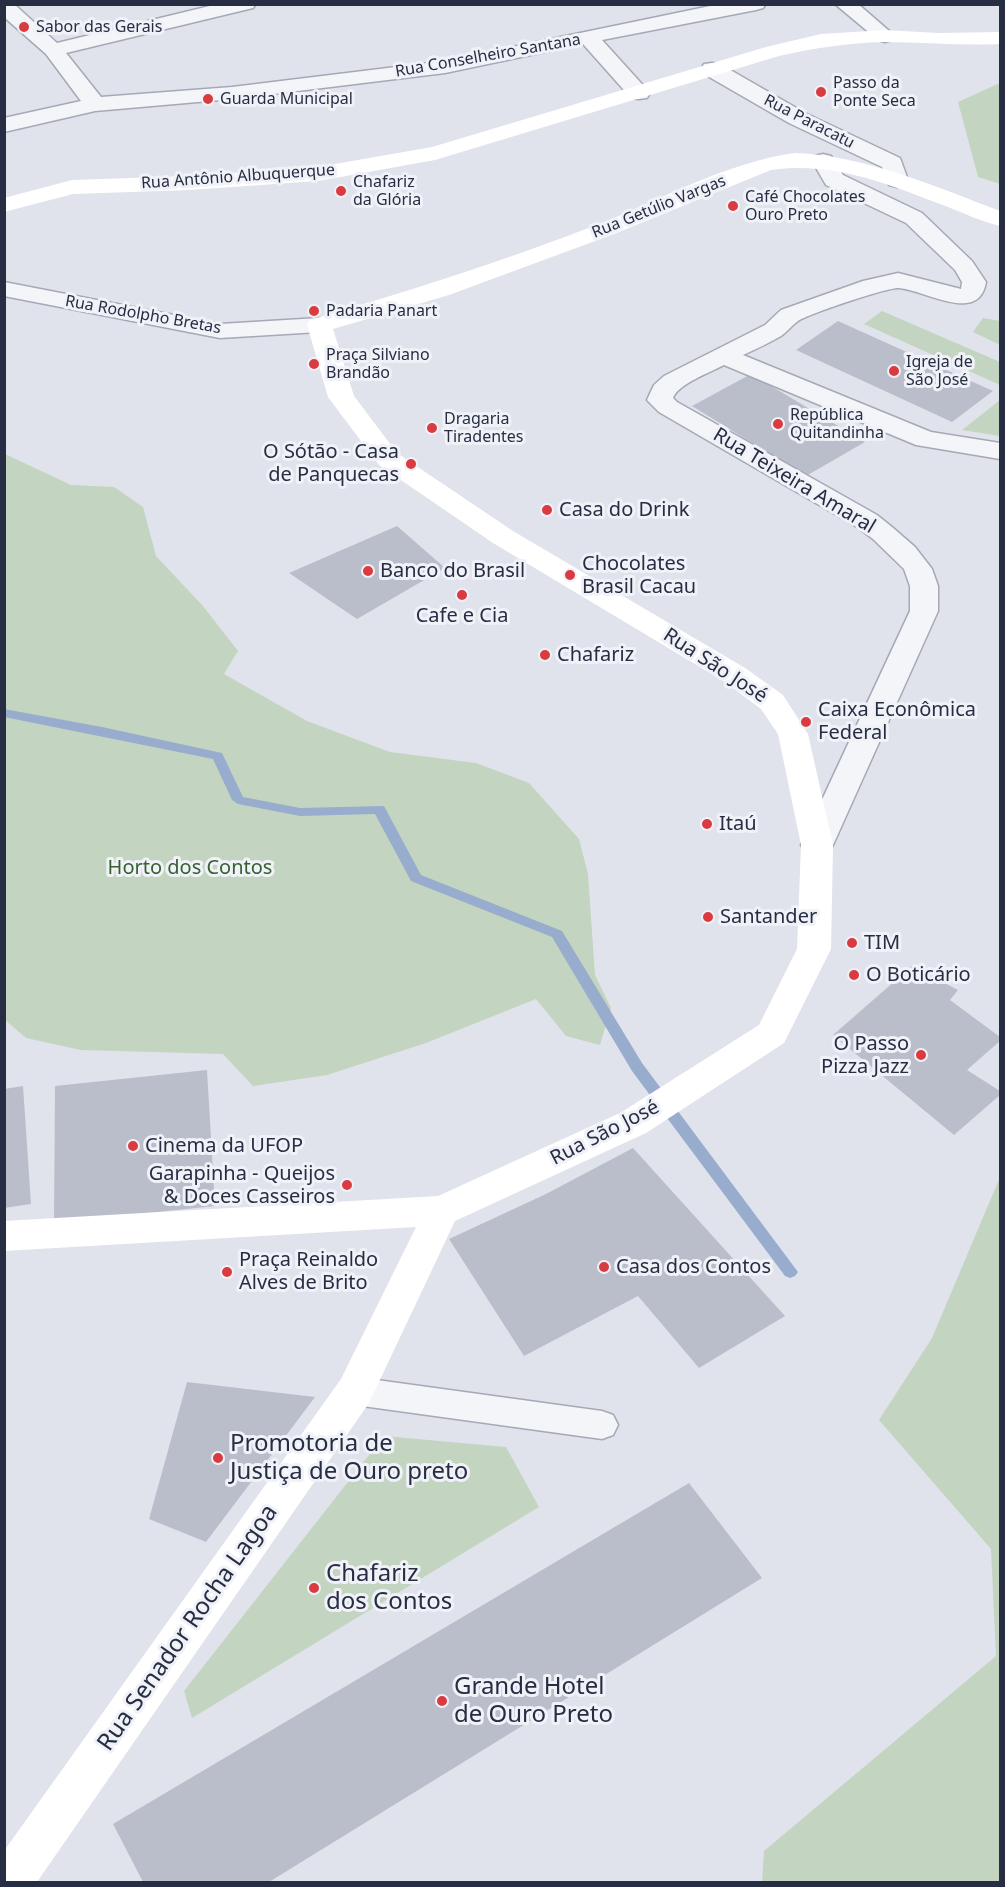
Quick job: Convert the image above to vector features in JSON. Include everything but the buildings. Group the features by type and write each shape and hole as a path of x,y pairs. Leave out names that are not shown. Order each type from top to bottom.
{"street":[{"path":"53,50 246,4"},
{"name":"Rua Conselheiro Santana","path":"4,125 95,104 232,93 445,67 590,38 632,27 756,4"},
{"path":"845,4 885,36"},
{"path":"4,6 53,50 95,104"},
{"name":"Rua Antônio Albuquerque","path":"4,205 72,188 306,175 435,153 773,51 821,40 885,36 938,39 1000,38"},
{"path":"590,38 639,93"},
{"name":"Rua Paracatu","path":"712,69 797,118 892,163 897,180"},
{"name":"Rua Getúlio Vargas","path":"319,325 440,290 606,229 766,164 795,160 823,161 897,180 1000,219"},
{"path":"723,356 774,330 790,315 872,286 898,280 961,297 972,293 974,282 964,266 914,218 834,180 823,161"},
{"name":"Rua Rodolpho Bretas","path":"4,289 220,331 319,325"},
{"name":"Rua São José","path":"319,325 341,398 388,459 503,537 735,675 772,702 793,734 817,845 813,949 772,1034 638,1119 442,1211"},
{"path":"723,356 925,439 1000,451"},
{"name":"Rua Teixeira Amaral","path":"723,356 676,380 660,394 660,400 668,407 867,521 901,550 922,579 924,611 817,845"},
{"path":"4,1236 442,1211"},
{"name":"Rua Senador Rocha Lagoa","path":"10,1882 355,1391 442,1211"}],"lane":[{"path":"355,1391 602,1425"}],"green space":[{"path":"1000,83 1000,184 978,177 958,102"},
{"path":"882,311 1000,362 1000,385 864,324"},
{"path":"983,318 1000,321 1000,345 973,332"},
{"path":"1000,400 1000,436 962,430"},
{"name":"Horto dos Contos","path":"5,454 71,485 114,487 143,507 156,556 203,606 238,651 224,674 307,721 390,752 476,763 529,783 579,839 588,874 595,975 611,1008 600,1045 566,1036 536,999 426,1043 327,1075 253,1086 223,1054 81,1050 26,1038 5,1020"},
{"path":"1000,1177 1000,1882 762,1882 764,1851 996,1656 991,1549 879,1420 932,1338"},
{"path":"384,1436 506,1447 539,1507 192,1718 184,1691"}],"waterway":[{"path":"4,713 218,756 238,800 300,812 379,809 416,878 557,934 637,1067 790,1272"}],"place":[{"name":"Sabor das Gerais","path":"24,27"},
{"name":"Passo da Ponte Seca","path":"821,92"},
{"name":"Guarda Municipal","path":"208,99"},
{"name":"Chafariz da Glória","path":"341,191"},
{"name":"Café Chocolates Ouro Preto","path":"733,206"},
{"name":"Padaria Panart","path":"314,311"},
{"name":"Praça Silviano Brandão","path":"314,364"},
{"name":"Igreja de São José","path":"894,371"},
{"name":"República Quitandinha","path":"778,424"},
{"name":"Dragaria Tiradentes","path":"432,428"},
{"name":"O Sótão - Casa de Panquecas","path":"411,464"},
{"name":"Casa do Drink","path":"547,510"},
{"name":"Banco do Brasil","path":"368,571"},
{"name":"Chocolates Brasil Cacau","path":"570,575"},
{"name":"Cafe e Cia","path":"462,595"},
{"name":"Chafariz","path":"545,655"},
{"name":"Caixa Econômica Federal","path":"806,722"},
{"name":"Itaú","path":"707,824"},
{"name":"Santander","path":"708,917"},
{"name":"TIM","path":"852,943"},
{"name":"O Boticário","path":"854,975"},
{"name":"O Passo Pizza Jazz","path":"921,1055"},
{"name":"Cinema da UFOP","path":"133,1146"},
{"name":"Garapinha - Queijos & Doces Casseiros","path":"347,1185"},
{"name":"Casa dos Contos","path":"604,1267"},
{"name":"Praça Reinaldo Alves de Brito","path":"227,1272"},
{"name":"Promotoria de Justiça de Ouro preto","path":"218,1458"},
{"name":"Chafariz dos Contos","path":"314,1588"},
{"name":"Grande Hotel de Ouro Preto","path":"442,1701"}]}
